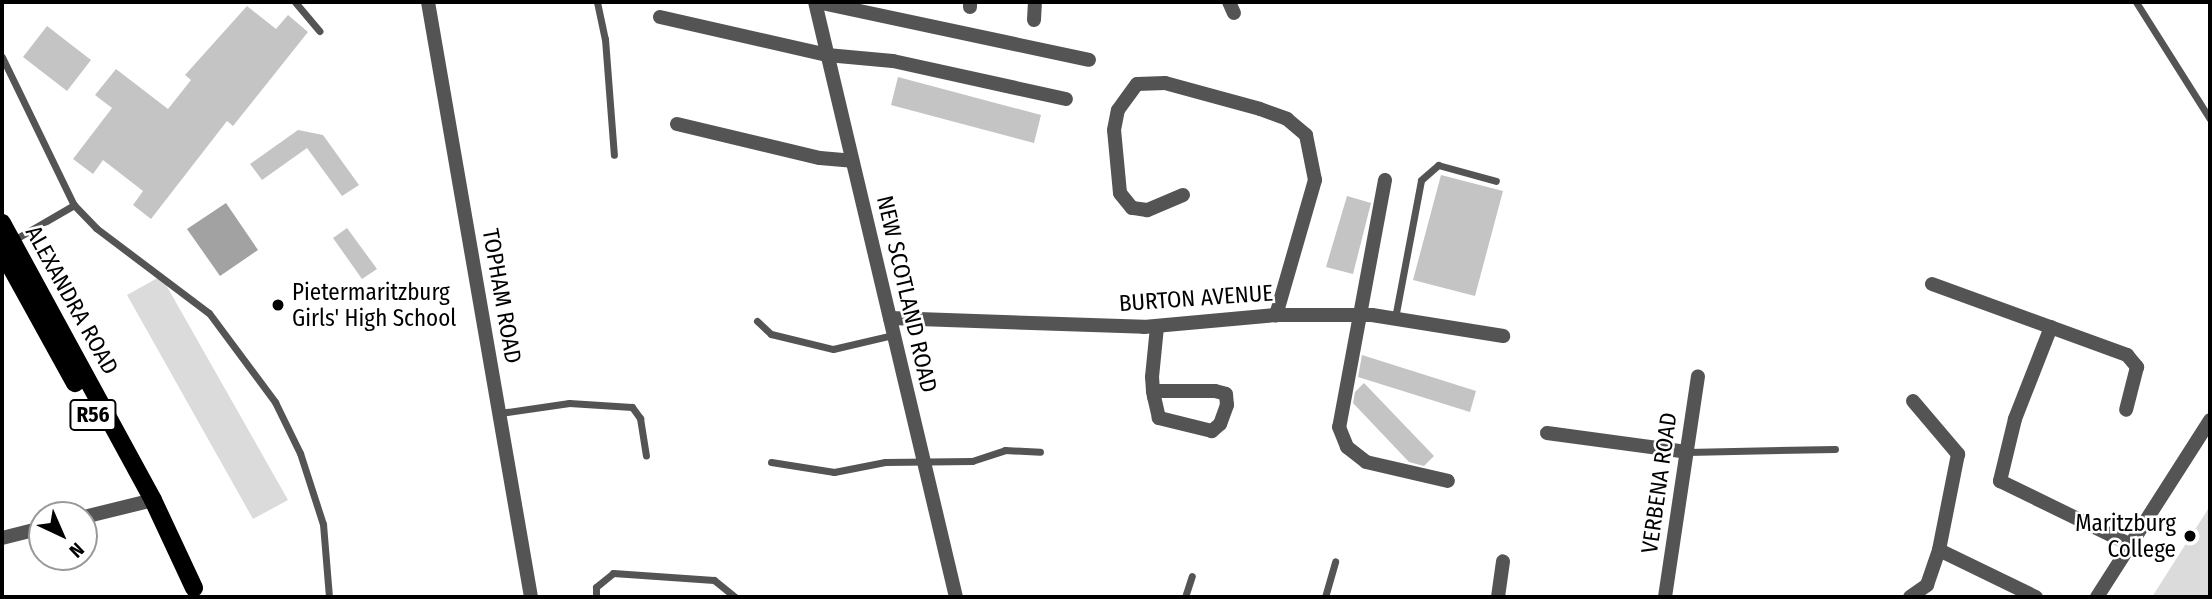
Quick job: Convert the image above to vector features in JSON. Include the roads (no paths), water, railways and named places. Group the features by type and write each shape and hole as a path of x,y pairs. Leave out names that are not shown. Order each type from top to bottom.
{"main road":[{"name":"ALEXANDRA ROAD","path":"2,223 7,263 147,501"},
{"name":"ALEXANDRA ROAD","path":"5,246 147,501 181,573 197,592"}],"street":[{"name":"TOPHAM ROAD","path":"428,2 531,597"},
{"name":"NEW SCOTLAND ROAD","path":"816,2 956,597"},
{"path":"816,2 1089,60"},
{"path":"1034,20 1035,2"},
{"path":"660,18 827,55 893,61 1066,99"},
{"path":"1183,195 1147,210 1132,208 1121,193 1114,130 1118,110 1137,84 1165,83 1260,109 1287,119 1306,135 1315,180 1276,315"},
{"path":"677,124 820,158 852,161"},
{"path":"1385,180 1338,417 1347,447 1366,462 1448,481"},
{"path":"1932,284 2127,355 2135,362 2137,377 2126,410"},
{"name":"BURTON AVENUE","path":"890,318 1157,327 1276,315 1359,316 1503,336"},
{"path":"1153,391 1215,391 1226,394 1227,405 1220,424 1212,431 1159,418 1153,391 1157,327"},
{"path":"2051,327 2015,419 2000,481 2131,545"},
{"name":"VERBENA ROAD","path":"1665,597 1698,376"},
{"path":"1910,597 1927,584 1939,550 1958,454 1913,401"},
{"path":"2097,597 2210,419"},
{"path":"1547,433 1687,452"},
{"path":"98,513 147,501"},
{"path":"2,538 28,532"},
{"path":"1939,550 2036,597"},
{"path":"1498,597 1503,561"}],"lane":[{"path":"295,2 318,31"},
{"path":"597,2 605,39 614,155"},
{"path":"2136,2 2210,118"},
{"path":"2,57 75,205 96,228 209,313 261,380 300,453 314,492 326,545 329,597"},
{"path":"1395,319 1420,180 1438,165 1496,181"},
{"path":"5,246 75,205"},
{"path":"757,321 771,334 833,349 893,335"},
{"path":"500,413 569,403 632,407 638,411 646,456"},
{"path":"1687,452 1835,449"},
{"path":"771,462 834,472 885,462 972,461 1005,450 1040,452"},
{"path":"1325,597 1335,561"},
{"path":"596,597 596,587 613,573 714,580 736,597"},
{"path":"1185,597 1192,576"}],"place":[{"name":"Pietermaritzburg Girls' High School","path":"278,305"},
{"name":"Maritzburg College","path":"2190,536"}]}
